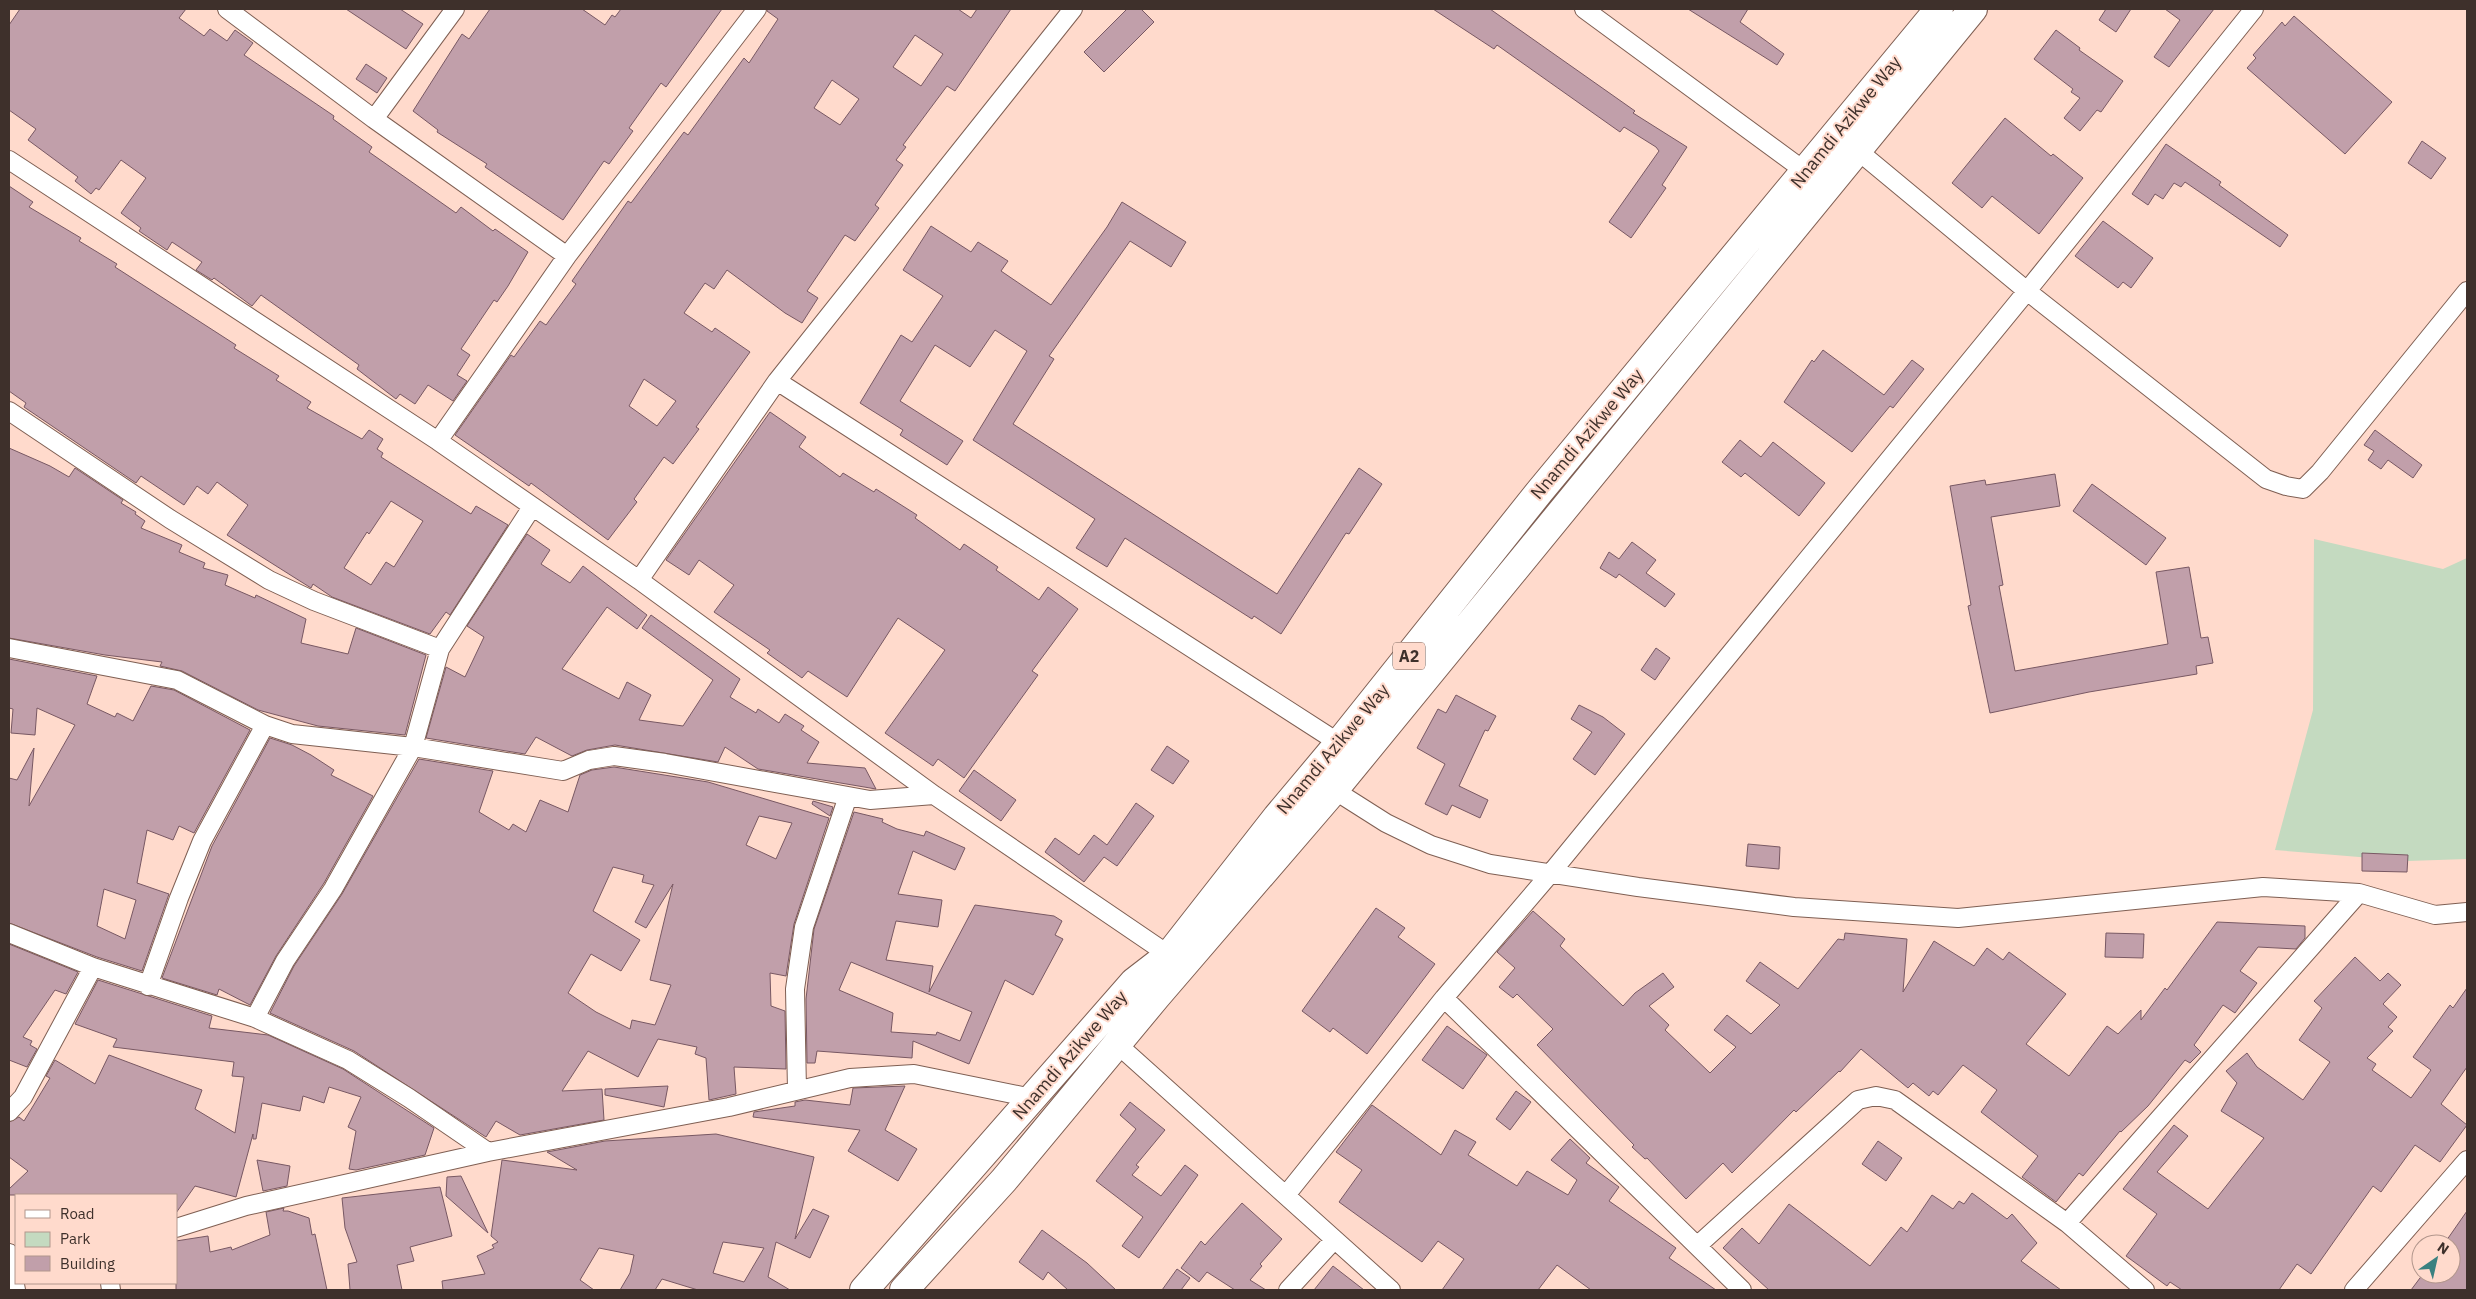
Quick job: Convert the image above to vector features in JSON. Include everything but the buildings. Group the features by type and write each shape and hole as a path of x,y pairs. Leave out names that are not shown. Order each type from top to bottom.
{"highway":[{"name":"Nnamdi Azikwe Way","path":"864,1290 1134,982 1169,955 1276,817 1339,743 1540,491 1939,9"},
{"name":"Nnamdi Azikwe Way","path":"904,1290 1004,1180 1117,1044 1334,790 1973,9"}],"street":[{"path":"227,9 374,119 567,256"},
{"path":"374,119 455,9"},
{"path":"438,440 567,256 757,9"},
{"path":"639,580 777,381 1073,9"},
{"path":"1584,9 1806,172"},
{"path":"1286,1195 1444,998 1550,874 2027,291 2254,9"},
{"path":"1857,150 2027,291 2266,479 2286,486 2303,489 2320,472 2467,291"},
{"path":"9,160 438,440 639,580 934,795 1169,955"},
{"path":"777,381 1339,743"},
{"path":"9,411 170,519 269,580 314,601 440,649"},
{"path":"255,1018 286,961 333,888 413,747 440,649 532,507"},
{"path":"9,648 177,680 265,725 292,734 413,747 563,771 589,760 614,756 665,763 870,800 934,795"},
{"path":"148,986 179,898 202,841 265,725"},
{"path":"1334,790 1386,823 1431,845 1490,864 1794,907 1958,918 2263,887 2359,893 2435,915 2467,912"},
{"path":"797,1090 795,989 804,927 848,796"},
{"path":"2067,1223 2359,893"},
{"path":"9,933 93,967 148,986 255,1018 348,1060 409,1098 488,1152"},
{"path":"9,1112 24,1097 93,967"},
{"path":"1444,998 1742,1290"},
{"path":"1117,1044 1391,1290"},
{"path":"178,1227 246,1206 488,1152 729,1107 850,1078 914,1074 1032,1098"},
{"path":"1697,1246 1858,1100 1876,1096 1895,1100 2067,1223 2145,1290"},
{"path":"2354,1290 2467,1160"},
{"path":"1288,1290 1334,1240"},
{"path":"9,1253 14,1276"}],"green space":[{"path":"2314,539 2443,569 2467,558 2467,859 2408,861 2275,850 2313,710"}]}
